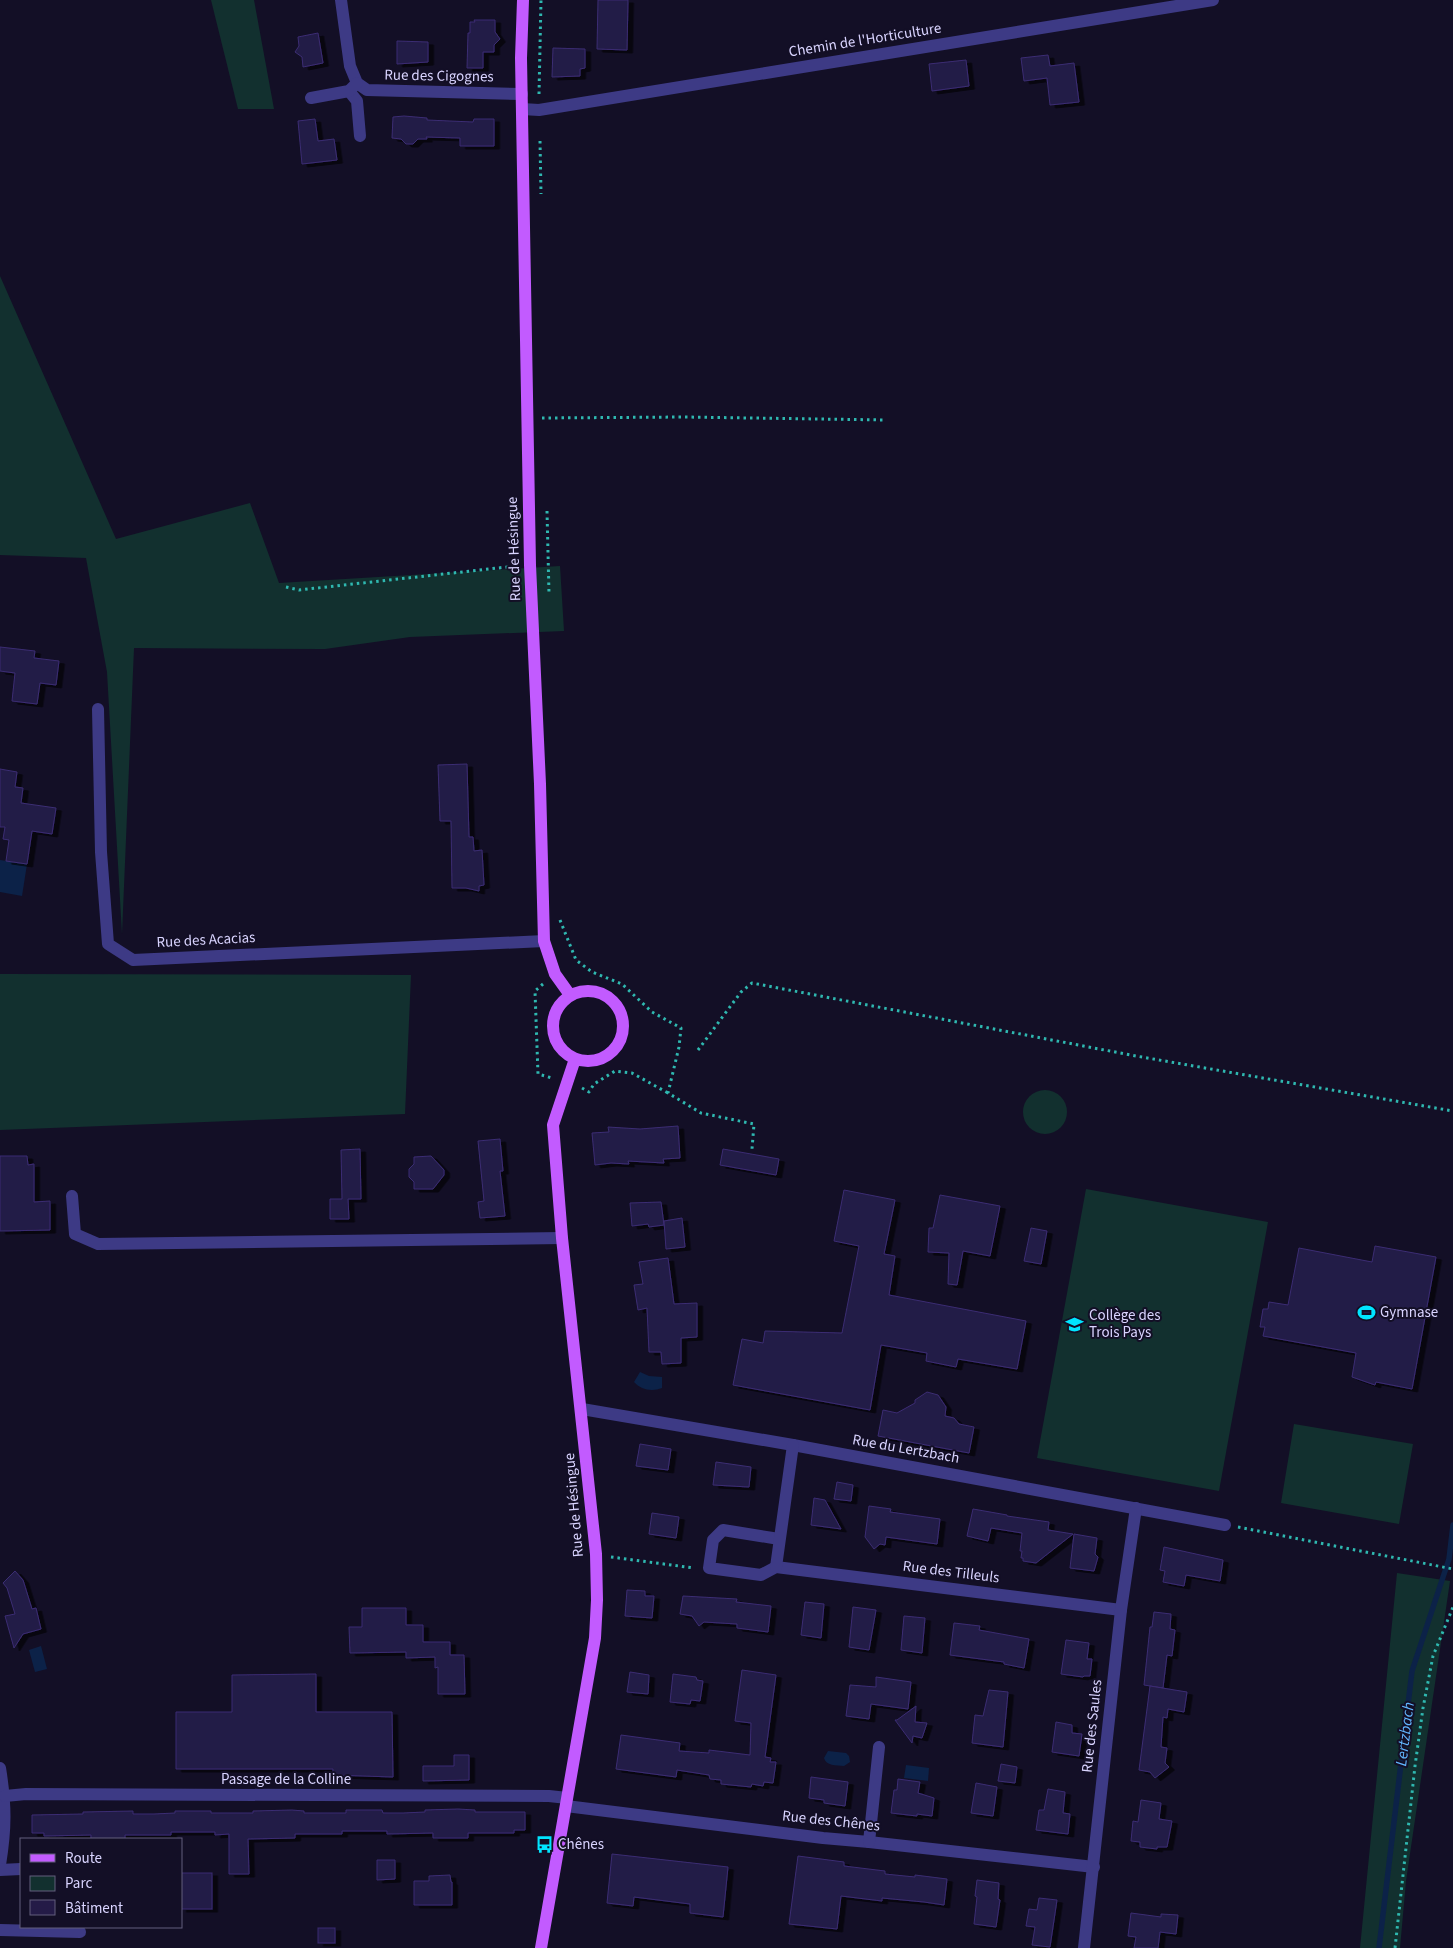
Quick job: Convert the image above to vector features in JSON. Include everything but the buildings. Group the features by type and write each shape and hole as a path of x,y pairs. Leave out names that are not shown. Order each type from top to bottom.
{"main road":[{"name":"Rue de Hésingue","path":"523,0 522,109 530,565 544,941 555,974 570,996"},
{"path":"582,991 595,991 606,996 616,1004 622,1014 624,1033 615,1050 603,1059 590,1062 575,1060 558,1045 553,1023 556,1012 570,996 582,991"},
{"name":"Rue de Hésingue","path":"541,1948 595,1638 598,1600 596,1554 582,1409 562,1238 553,1124 575,1060"}],"street":[{"path":"341,0 353,87 357,101 360,136"},
{"name":"Chemin de l'Horticulture","path":"522,109 539,110 1212,0"},
{"name":"Rue des Cigognes","path":"311,98 353,87 367,90 522,94"},
{"name":"Rue des Acacias","path":"98,709 101,852 108,944 133,960 544,941"},
{"path":"72,1196 75,1234 98,1244 562,1238"},
{"name":"Rue du Lertzbach","path":"582,1409 793,1445 1225,1525"},
{"path":"776,1567 793,1445"},
{"name":"Rue des Saules","path":"1084,1948 1121,1610 1136,1508"},
{"path":"709,1568 713,1540 723,1530 779,1539"},
{"name":"Rue des Tilleuls","path":"709,1568 761,1575 776,1567 1121,1610"},
{"path":"869,1842 879,1747"},
{"path":"0,1768 5,1796 6,1824 0,1865"},
{"name":"Passage de la Colline","path":"5,1796 46,1794 539,1796 567,1802"},
{"name":"Rue des Chênes","path":"567,1802 823,1838 1094,1868"},
{"path":"0,1870 20,1870"},
{"path":"0,1930 80,1932"}],"path":[{"path":"541,0 539,110 541,202"},
{"path":"544,408 544,428"},
{"path":"527,421 544,418 684,416 886,420"},
{"path":"546,507 549,595"},
{"path":"286,587 298,590 530,565"},
{"path":"558,916 576,960 592,972 622,984 652,1012 681,1028 679,1047 668,1093"},
{"path":"538,1074 535,991 576,960"},
{"path":"698,1050 741,992 752,983 1145,1057 1453,1110"},
{"path":"568,1082 589,1092 594,1084 615,1071 632,1073 701,1113 754,1124 752,1149"},
{"path":"1225,1525 1453,1569"},
{"path":"596,1554 693,1568 709,1568"},
{"path":"1395,1948 1423,1708 1433,1656 1453,1607"}],"green space":[{"path":"211,0 254,0 274,109 238,109"},
{"path":"0,276 116,539 250,503 279,583 560,566 564,631 410,637 325,649 134,648 122,934 107,672 86,558 0,555"},
{"path":"0,974 411,975 405,1114 0,1130"},
{"path":"1041,1090 1049,1090 1061,1096 1067,1112 1061,1128 1049,1134 1041,1134 1029,1128 1023,1116 1023,1108 1029,1096"},
{"path":"1086,1189 1268,1222 1219,1491 1037,1458"},
{"path":"1294,1424 1413,1444 1399,1524 1281,1503"},
{"path":"1397,1573 1450,1581 1406,1881 1400,1948 1360,1948"}],"water":[{"path":"0,860 27,864 22,896 0,892"},
{"path":"640,1372 649,1376 662,1377 662,1388 647,1390 637,1385 634,1382"},
{"path":"41,1646 47,1669 35,1672 29,1650"},
{"path":"828,1751 846,1753 849,1756 850,1762 844,1766 829,1764 824,1758"},
{"path":"906,1765 929,1768 928,1781 904,1778"}],"waterway":[{"name":"Lertzbach","path":"1379,1948 1412,1671 1449,1559 1453,1525"}],"place":[{"name":"Gymnase","path":"1366,1312"},
{"name":"Collège des Trois Pays","path":"1075,1324"},
{"name":"Chênes","path":"544,1844"}]}
